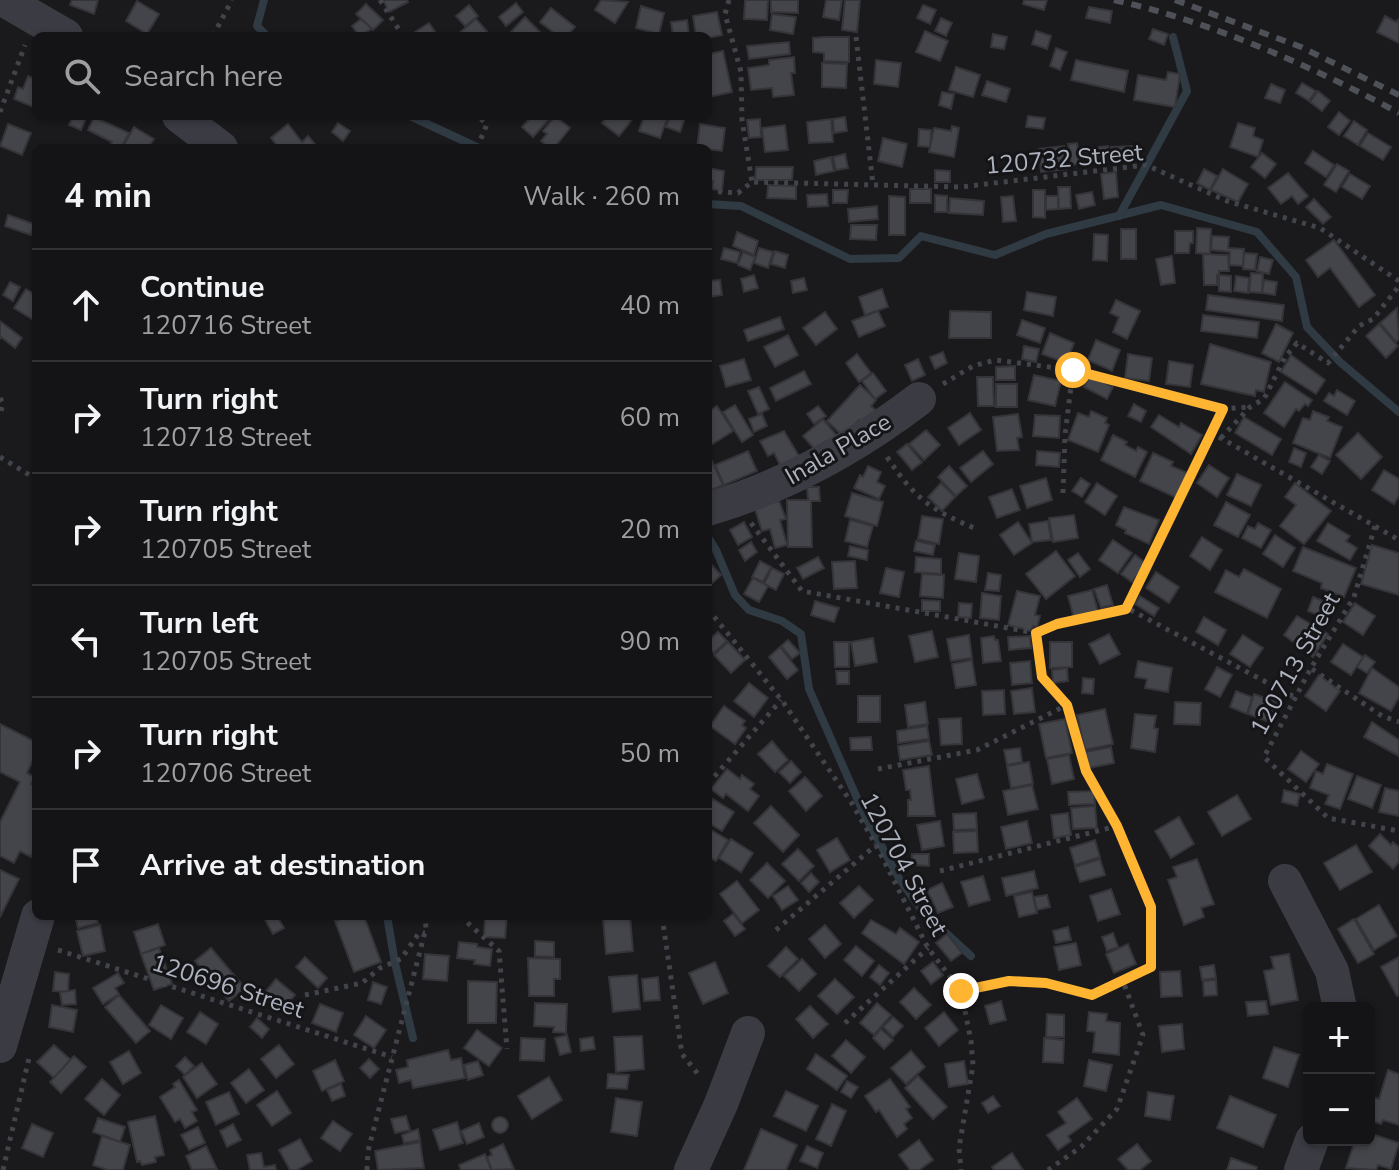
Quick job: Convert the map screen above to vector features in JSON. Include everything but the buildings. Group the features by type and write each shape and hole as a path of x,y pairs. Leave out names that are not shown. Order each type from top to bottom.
{"street":[{"path":"4,0 59,32"},
{"path":"184,120 216,144"},
{"name":"Inala Place","path":"721,505 807,472 919,399"},
{"path":"1285,881 1332,971 1339,1002"},
{"path":"0,1046 37,920"},
{"path":"691,1170 748,1033"},
{"path":"1301,1170 1310,1146"}],"path":[{"path":"380,0 400,32"},
{"path":"729,0 725,14 741,72 742,120 752,182"},
{"path":"215,32 231,2"},
{"path":"0,112 35,18"},
{"path":"856,37 873,185"},
{"path":"479,144 487,124 482,120"},
{"name":"120732 Street","path":"712,191 738,193 752,182 961,187 1146,165 1227,201 1320,228 1399,284"},
{"path":"1221,438 1250,407 1264,399 1285,357 1297,343 1328,363 1359,326 1373,319 1399,284"},
{"path":"973,366 995,360 1073,370 1223,409 1250,407"},
{"path":"1063,493 1065,435 1073,370"},
{"path":"0,398 3,403 0,415"},
{"path":"1127,608 1223,409"},
{"path":"871,433 912,491 931,508 979,530"},
{"path":"1212,433 1399,540"},
{"path":"0,457 32,477"},
{"path":"721,505 802,591 1036,633 1057,624 1127,608 1296,698"},
{"name":"120713 Street","path":"1375,526 1354,597 1311,668 1264,757 1328,818 1399,831"},
{"name":"120704 Street","path":"712,614 781,700 851,802 928,948 961,991 973,1065 959,1148 961,1170"},
{"path":"961,991 1009,981 1046,983 1092,995 1151,967 1151,907 1117,826 1086,771 1067,705 1042,677 1036,633"},
{"path":"1311,668 1382,716 1399,722"},
{"path":"712,779 781,700"},
{"path":"878,769 977,750 1067,705"},
{"path":"940,871 1117,826"},
{"path":"776,930 876,845"},
{"path":"367,1170 368,1151 425,933 425,920"},
{"path":"464,920 499,951 507,1049"},
{"path":"663,920 682,1054 721,1104"},
{"path":"305,995 362,983 388,964 401,959 412,940 419,933 425,933"},
{"path":"845,1023 928,948"},
{"name":"120696 Street","path":"54,949 392,1057"},
{"path":"1048,1170 1081,1147 1117,1109 1143,1035 1123,981"}],"waterway":[{"path":"263,32 257,26 264,0"},
{"path":"1119,216 1187,91 1173,37"},
{"path":"419,120 470,144"},
{"path":"712,204 741,206 850,259 899,258 921,236 995,255 1046,234 1161,205 1257,232 1296,277 1307,327 1340,362 1399,412"},
{"path":"712,544 735,595 749,610 782,621 801,634 809,689 864,814 900,880 923,912 971,956"},
{"path":"388,920 413,1038"}],"railway":[{"path":"1114,0 1187,20 1260,47 1399,113"},
{"path":"1175,0 1301,47 1399,95"}],"route":[{"path":"961,991 1009,981 1046,983 1092,995 1151,967 1151,907 1117,826 1086,771 1067,705 1042,677 1036,633 1057,624 1126,609 1223,409 1073,370"}]}
